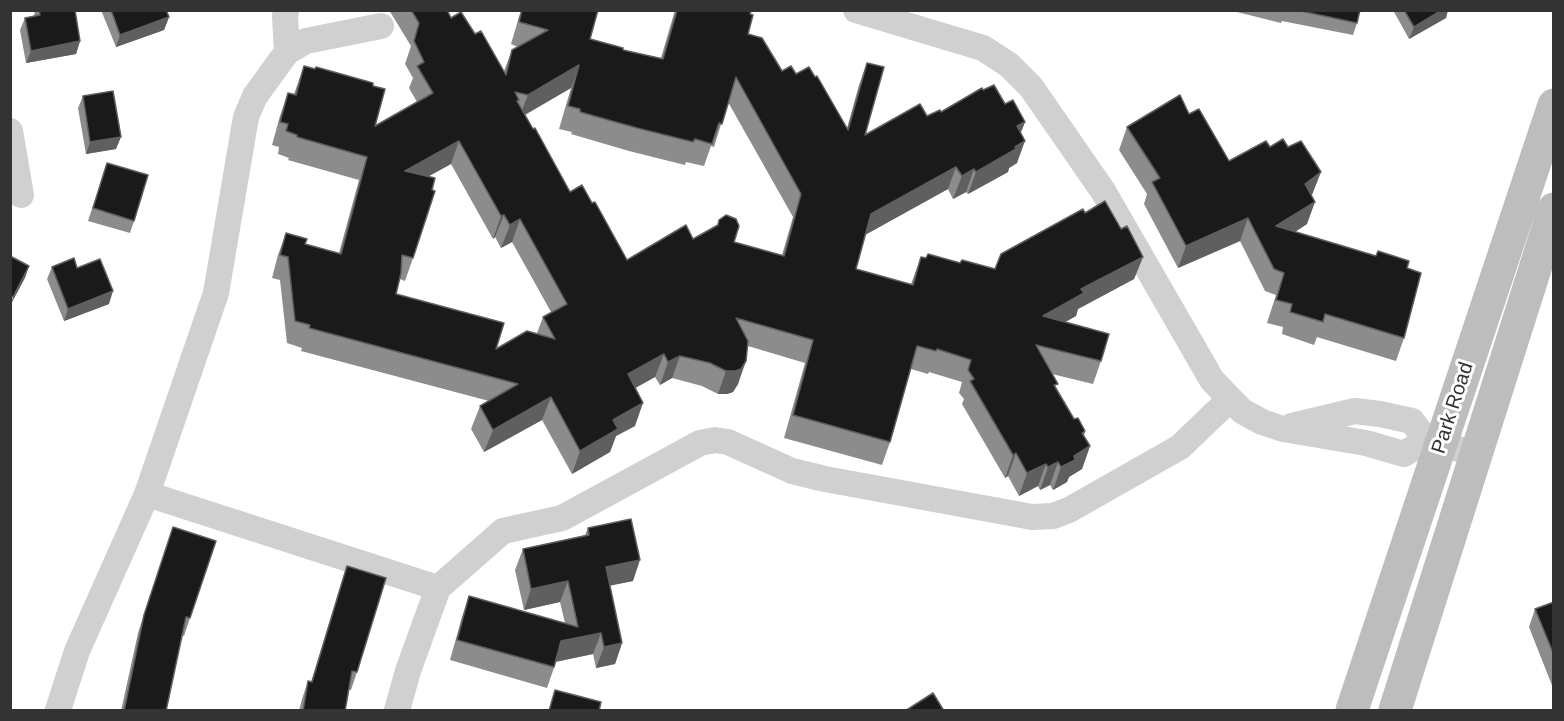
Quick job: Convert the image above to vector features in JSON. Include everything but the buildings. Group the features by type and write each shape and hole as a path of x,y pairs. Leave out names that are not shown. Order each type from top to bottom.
{"main road":[{"name":"Park Road","path":"1352,711 1434,442 1554,105"},
{"name":"Park Road","path":"1395,711 1554,209"}],"street":[{"path":"286,10 287,52"},
{"path":"856,10 983,48 1010,65 1031,87 1103,191 1212,380 1242,411 1262,422 1283,429 1366,443 1404,454 1434,442 1476,454"},
{"path":"58,711 77,651 147,494 216,293 246,117 255,96 287,52 306,41 381,26"},
{"path":"10,131 21,195"},
{"path":"397,711 408,671 438,588 503,531 562,518 700,443 715,440 728,442 792,471 825,479 1032,517 1053,516 1069,510 1180,447 1229,400"},
{"path":"147,494 438,588"}]}
